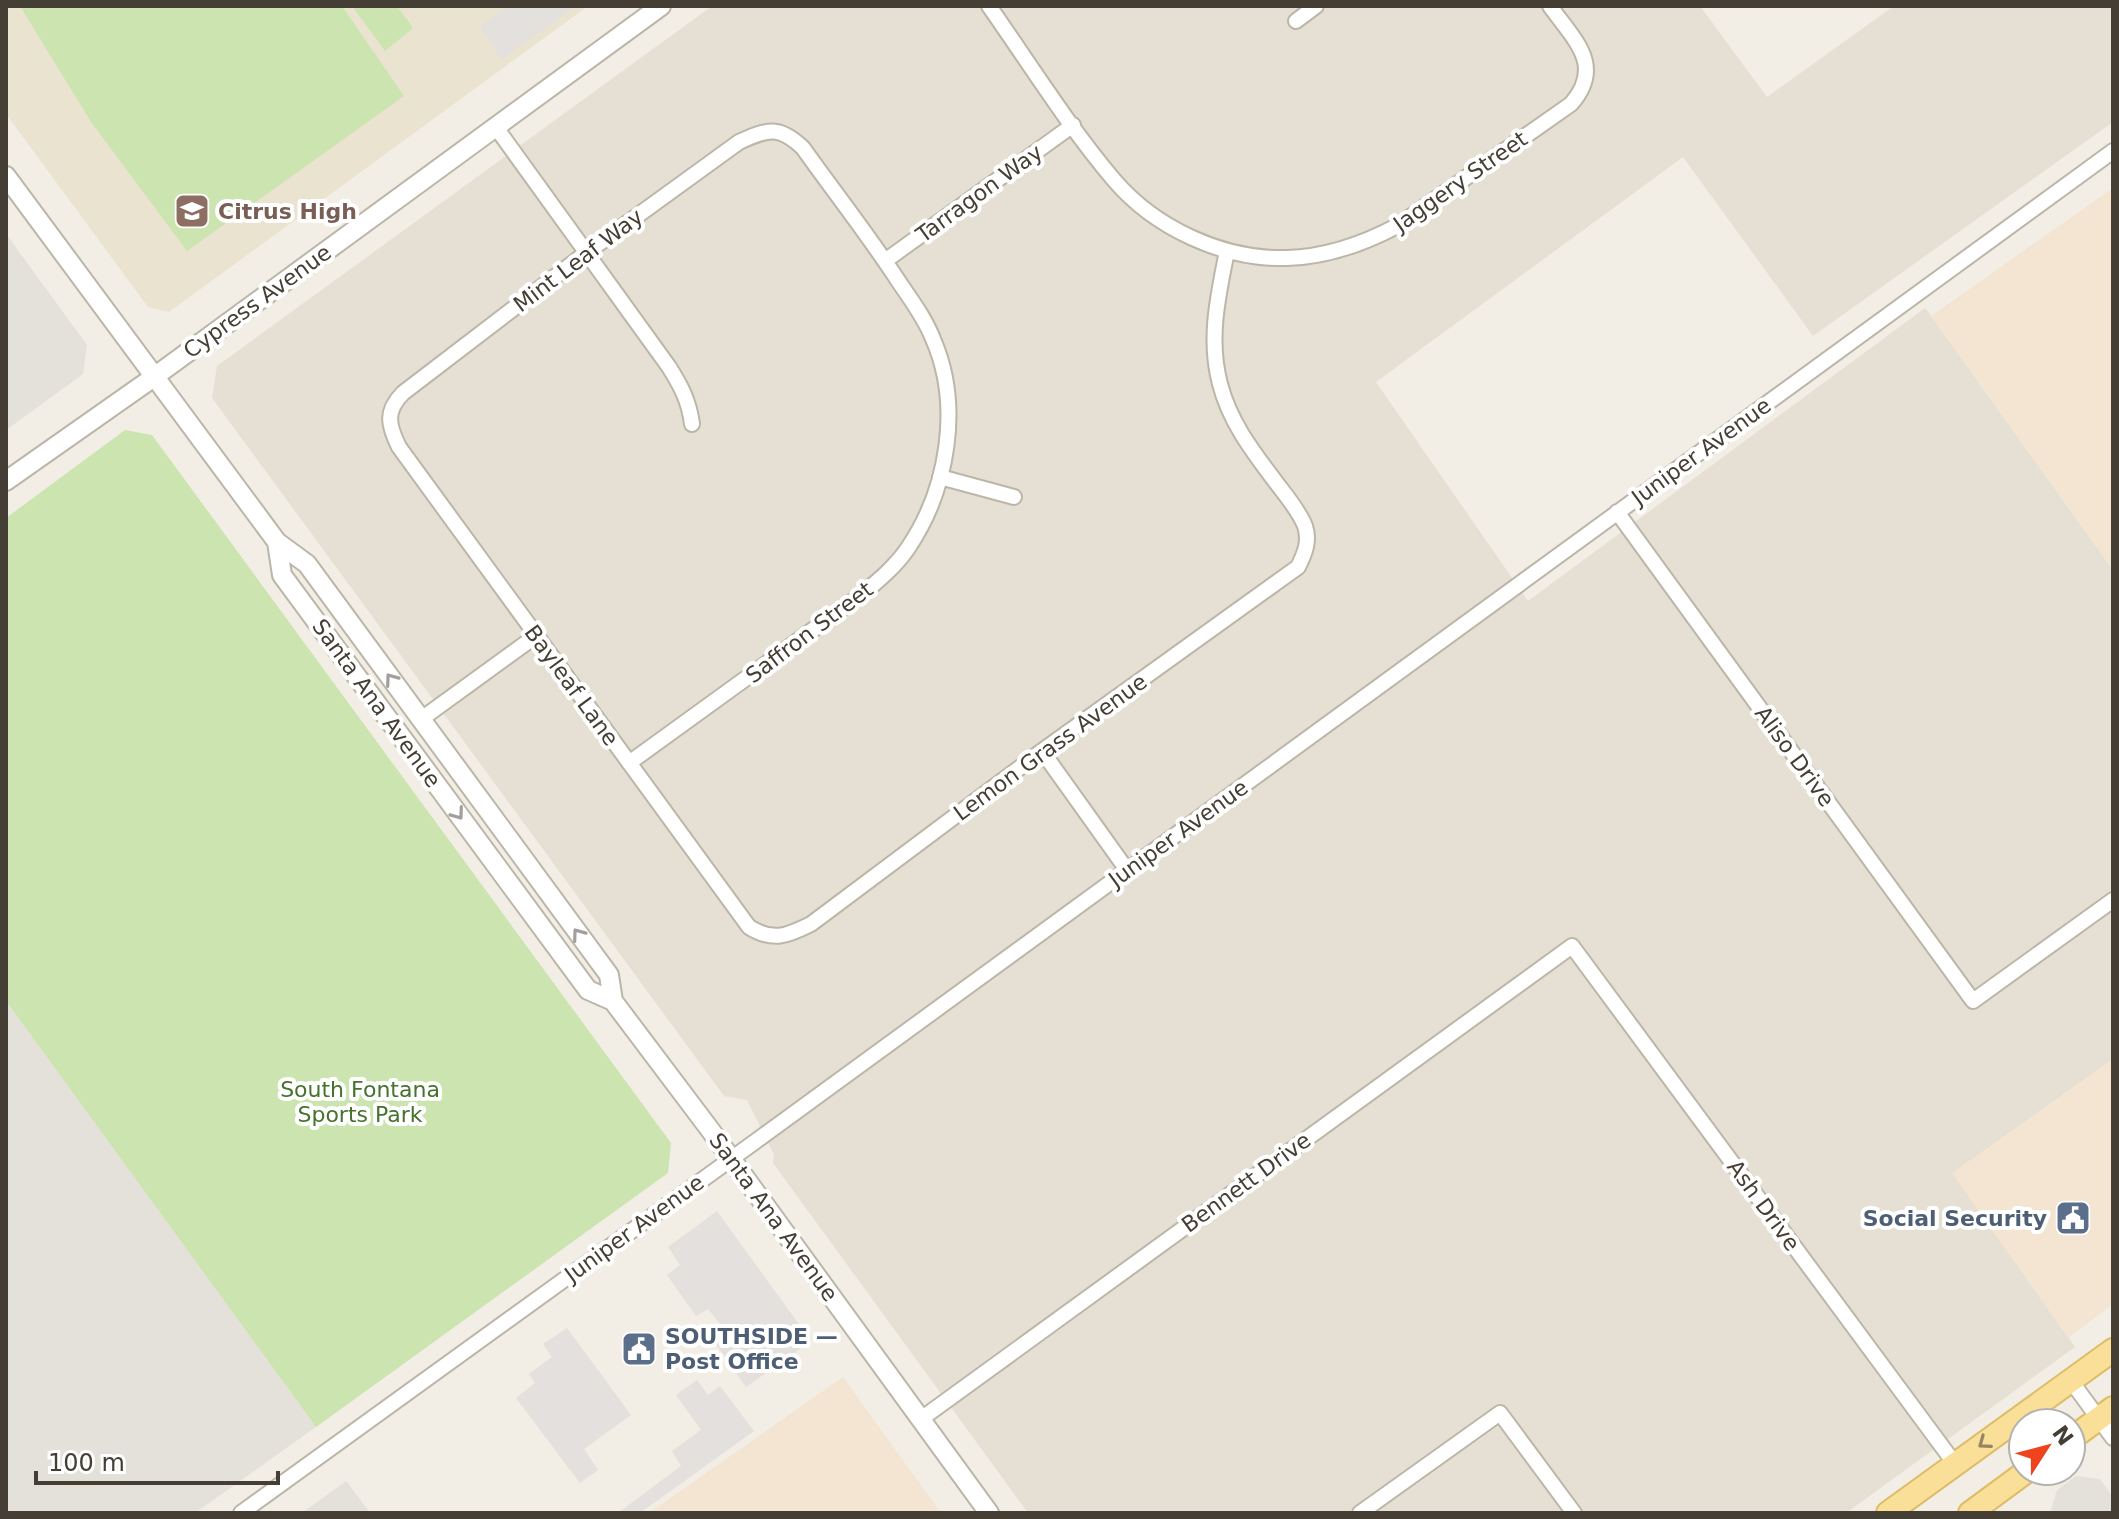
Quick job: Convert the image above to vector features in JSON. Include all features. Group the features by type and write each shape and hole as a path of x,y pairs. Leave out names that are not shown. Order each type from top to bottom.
{"main road":[{"path":"1888,1513 2113,1350"},
{"path":"2087,1428 2106,1414"},
{"path":"1970,1513 2007,1486"}],"street":[{"name":"Cypress Avenue","path":"6,481 154,377 661,6"},
{"name":"Jaggery Street","path":"989,6 1114,180 1143,207 1178,230 1227,251 1285,259 1326,253 1371,240 1397,226 1571,104 1581,92 1588,73 1585,59 1550,6"},
{"path":"1296,21 1316,6"},
{"name":"Tarragon Way","path":"885,261 1073,125"},
{"path":"495,126 669,367 683,390 692,424"},
{"name":"Mint Leaf Way","path":"390,413 394,402 403,393 586,253 739,142 767,131 782,132"},
{"name":"Saffron Street","path":"629,763 881,578 907,550 921,527 940,477 949,420 943,367 934,339 885,261 803,148 782,132"},
{"name":"Juniper Avenue","path":"241,1513 2113,151"},
{"name":"Santa Ana Avenue","path":"6,176 277,542 307,564 609,975 613,1001 989,1513"},
{"name":"Lemon Grass Avenue","path":"777,937 811,924 1042,751 1298,567 1305,553 1306,528 1299,513 1245,440 1230,414 1220,384 1214,351 1214,324 1227,251"},
{"name":"Bayleaf Lane","path":"390,413 393,435 399,447 749,927 762,935 777,937"},
{"path":"940,477 1014,497"},
{"name":"Aliso Drive","path":"1617,512 1973,1001 2113,900"},
{"name":"Santa Ana Avenue","path":"277,542 282,575 588,990 613,1001"},
{"path":"420,720 537,635"},
{"path":"1042,751 1127,870"},
{"name":"Bennett Drive","path":"921,1419 1572,946"},
{"name":"Ash Drive","path":"1572,946 1955,1464"},
{"path":"2071,1381 2106,1414 2113,1438"},
{"path":"1360,1513 1500,1413 1574,1513"}],"shaded area":[{"name":"Citrus High","path":"6,6 588,6 169,312 148,307 6,114"},
{"path":"508,6 576,6 501,60 480,26"},
{"path":"712,6 1700,6 1767,97 1894,6 2113,6 2113,122 1813,336 1683,157 1376,382 1528,601 1925,308 1931,316 2113,570 2113,1059 1953,1173 2075,1347 1846,1513 1028,1513 773,1163 774,1155 747,1100 724,1096 212,398 217,366"},
{"path":"2113,188 2113,570 1931,316"},
{"path":"6,234 87,345 83,374 6,430"},
{"path":"6,1001 316,1427 195,1513 6,1513"},
{"path":"2113,1059 2113,1304 2068,1338 1952,1173"},
{"path":"717,1211 811,1341 746,1387 711,1337 722,1326 708,1309 696,1316 667,1275 680,1265 668,1247"},
{"path":"567,1328 631,1415 584,1449 598,1470 580,1483 516,1398 535,1383 529,1374 552,1357 543,1344"},
{"path":"843,1377 941,1513 649,1513"},
{"path":"697,1380 708,1395 720,1386 754,1431 640,1513 618,1513 681,1466 672,1451 701,1430 676,1395"},
{"path":"2087,1477 2100,1479 2113,1497 2113,1513 2048,1513 2061,1487 2087,1487"},
{"path":"346,1481 370,1513 302,1513"}],"green space":[{"path":"20,6 342,6 404,96 187,251 91,122"},
{"path":"352,6 397,6 413,28 385,51"},
{"name":"South Fontana Sports Park","path":"125,430 152,435 671,1143 668,1173 316,1427 6,1001 6,518"}],"place":[{"name":"Citrus High","path":"192,211"},
{"name":"Social Security","path":"2073,1218"},
{"name":"SOUTHSIDE — Post Office","path":"639,1349"}]}
